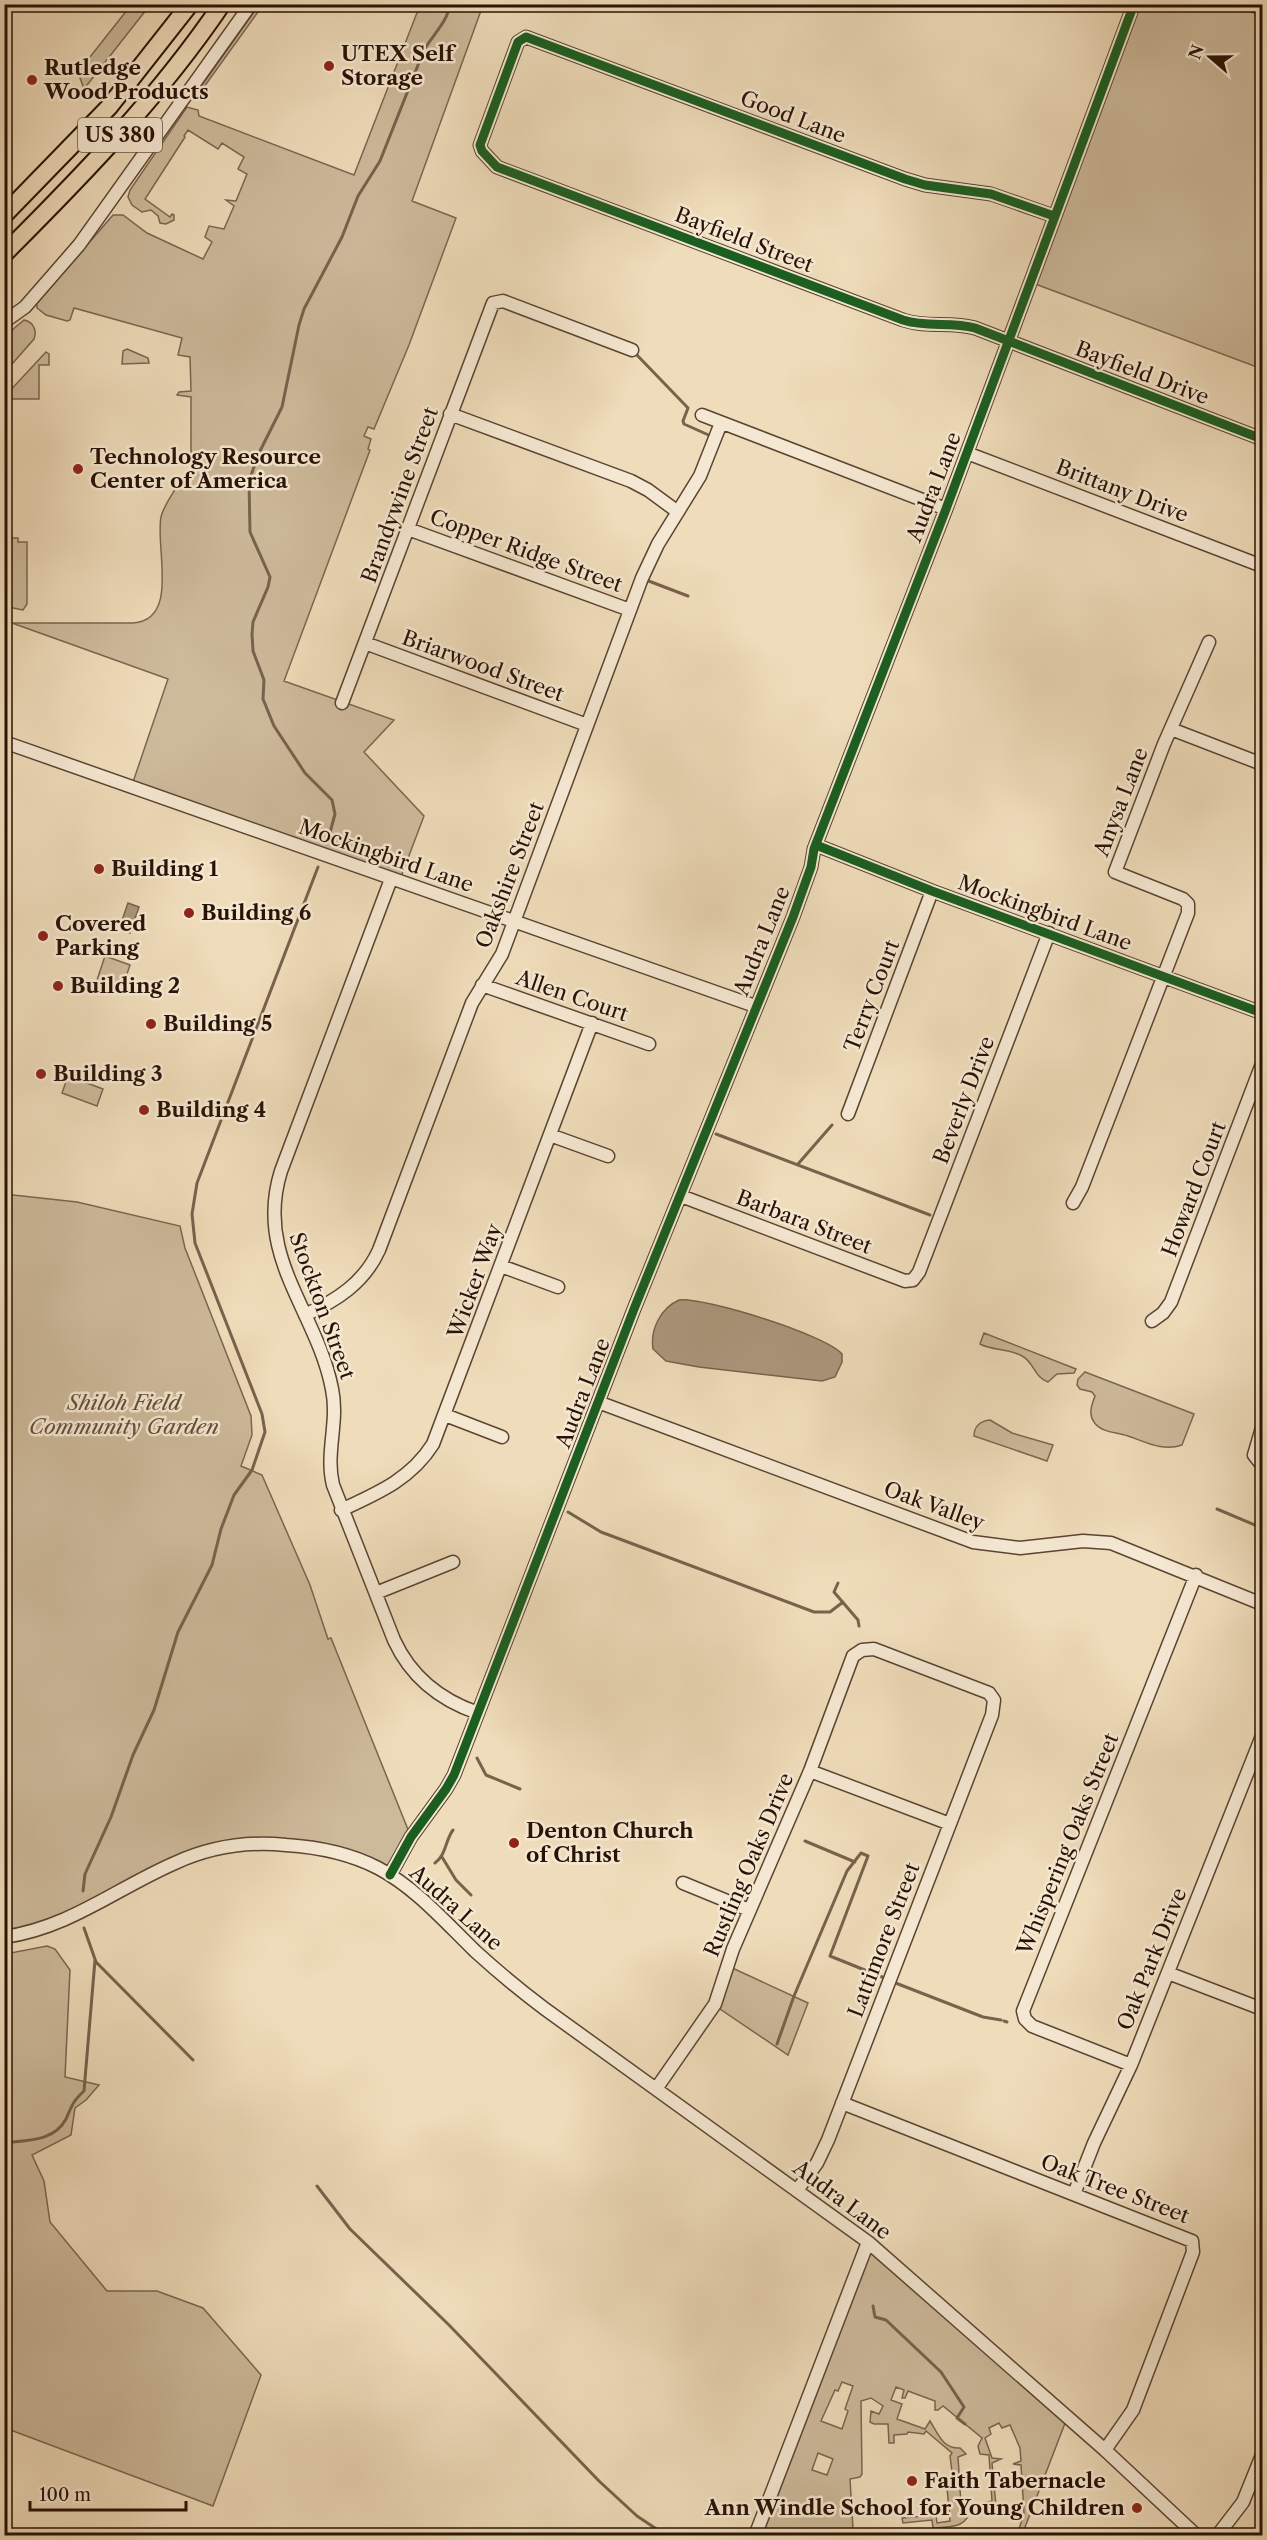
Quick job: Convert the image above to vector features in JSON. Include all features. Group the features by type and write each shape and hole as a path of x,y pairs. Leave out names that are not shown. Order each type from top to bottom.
{"main road":[{"name":"US 380","path":"4,215 109,108 190,4"},
{"name":"US 380","path":"4,254 139,115 188,53 222,4"}],"street":[{"path":"4,322 25,308 84,239 251,4"},
{"name":"Audra Lane","path":"1134,4 946,509 816,845 793,917 755,1006 598,1402 478,1713 450,1783 411,1837 390,1875 415,1894 522,1992 798,2189 868,2242 1105,2450 1197,2535"},
{"name":"Good Lane","path":"524,37 532,38 905,179 991,194 1054,216"},
{"name":"Bayfield Street","path":"524,37 518,42 480,145 482,151 496,167 903,320 921,324 963,325 1008,341"},
{"name":"Brandywine Street","path":"342,703 490,309 495,302 503,301 632,350"},
{"name":"Bayfield Drive","path":"1008,341 1263,439"},
{"path":"450,414 631,481 648,490 678,512"},
{"name":"Audra Lane","path":"702,415 946,509"},
{"name":"Oakshire Street","path":"305,1315 342,1295 365,1273 377,1255 468,1011 499,959 514,921 652,556 700,476 721,423"},
{"name":"Brittany Drive","path":"967,453 1263,566"},
{"name":"Copper Ridge Street","path":"408,529 630,610"},
{"name":"Anysa Lane","path":"1073,1203 1082,1187 1187,917 1188,904 1180,897 1114,872 1171,729 1209,642"},
{"name":"Briarwood Street","path":"365,643 587,725"},
{"path":"1171,729 1263,764"},
{"name":"Mockingbird Lane","path":"4,742 755,1006"},
{"name":"Mockingbird Lane","path":"816,845 932,891 1263,1013"},
{"name":"Stockton Street","path":"391,879 281,1171 273,1219 278,1248 332,1387 334,1415 329,1468 341,1510 398,1649 416,1675 446,1698 478,1713"},
{"name":"Terry Court","path":"848,1114 932,891"},
{"name":"Beverly Drive","path":"913,1280 923,1261 1049,933"},
{"name":"Allen Court","path":"482,985 649,1044"},
{"name":"Wicker Way","path":"341,1510 381,1492 412,1471 433,1444 592,1023"},
{"name":"Howard Court","path":"1152,1321 1163,1313 1171,1302 1263,1064"},
{"path":"550,1135 608,1156"},
{"name":"Barbara Street","path":"681,1196 905,1281 913,1280"},
{"path":"501,1266 558,1287"},
{"name":"Oak Valley","path":"598,1402 973,1542 991,1546 1032,1548 1083,1541 1101,1541 1121,1545 1263,1604"},
{"path":"445,1415 502,1437"},
{"path":"1259,1462 1254,1451 1263,1428"},
{"path":"376,1593 453,1562"},
{"name":"Whispering Oaks Street","path":"1131,2065 1032,2026 1025,2019 1023,2011 1196,1575"},
{"name":"Rustling Oaks Drive","path":"657,2089 715,2004 749,1910 810,1771 851,1661 862,1650 874,1649 984,1691 994,1700"},
{"name":"Lattimore Street","path":"798,2189 821,2156 992,1715 994,1700"},
{"name":"Oak Park Drive","path":"1074,2194 1094,2143 1131,2065 1263,1736"},
{"path":"810,1771 950,1824"},
{"path":"4,1937 55,1925 74,1917 155,1872 189,1857 241,1845 282,1844 318,1848 366,1863 390,1875"},
{"path":"683,1883 749,1910"},
{"path":"1168,1973 1263,2009"},
{"name":"Oak Tree Street","path":"842,2103 1189,2238 1194,2246 1133,2410 1105,2450"},
{"path":"755,2535 868,2242"},
{"path":"1217,2535 1243,2502 1263,2455"}],"green space":[{"path":"131,5 150,5 84,89 79,75 82,67"},
{"path":"259,5 263,5 201,91 200,88"},
{"path":"420,5 483,5 412,201 456,218 409,345 374,429 368,427 364,436 371,439 368,449 370,450 284,681 394,720 364,752 424,816 399,882 132,785 168,679 12,623 133,623 147,619 156,610 161,596 162,512 181,479 191,477 191,397 177,395 179,392 191,391 190,357 178,355 182,338 74,308 70,320 67,321 46,315 37,308 37,303 113,215 123,215 147,233 203,259 212,242 205,237 209,226 224,229 234,206 226,200 236,201 247,174 238,169 244,157 222,143 218,149 188,130 145,199 170,217 174,215 174,220 166,224 160,223 158,216 151,210 142,212 132,205 128,197 130,190 187,107 198,110 199,116 354,175"},
{"path":"1134,5 1232,5 1262,16 1262,369 1030,282"},
{"path":"24,320 34,327 34,339 5,372 5,336"},
{"path":"127,349 148,358 149,363 122,364 123,351"},
{"path":"46,352 49,354 49,365 39,365 39,399 5,399 5,396"},
{"path":"5,538 18,538 18,542 27,542 27,604 23,610 13,608 5,600"},
{"path":"105,956 130,965 122,989 97,980"},
{"path":"68,1076 103,1089 97,1106 62,1093"},
{"name":"Shiloh Field Community Garden","path":"4,1194 77,1202 180,1226 185,1248 251,1416 252,1435 241,1466 262,1475 310,1585 328,1639 331,1638 411,1837 390,1875 318,1848 215,1849 74,1917 5,1937"},
{"path":"984,1333 1076,1369 1074,1373 1057,1374 1048,1382 1040,1377 1022,1356 980,1344"},
{"path":"1085,1372 1194,1414 1182,1445 1168,1447 1155,1445 1097,1426 1092,1419 1091,1412 1095,1396 1092,1392 1080,1389 1077,1385 1078,1379"},
{"path":"990,1420 1012,1433 1053,1445 1047,1461 974,1436 975,1429 979,1425"},
{"path":"47,1946 55,1949 70,1970 65,2077 99,2085 86,2100 75,2108 71,2135 32,2155 44,2181 50,2222 107,2291 157,2291 203,2308 261,2375 213,2506 5,2428 5,1954"},
{"path":"728,1966 808,2003 788,2055 714,2005"},
{"path":"868,2242 1067,2418 1022,2535 1017,2535 1023,2517 1015,2514 1024,2513 1021,2465 1013,2464 1021,2461 1020,2448 1010,2425 1002,2428 999,2423 989,2428 991,2434 985,2438 992,2458 1001,2459 992,2463 996,2506 1004,2507 1002,2509 986,2507 984,2503 992,2501 989,2455 980,2454 978,2446 982,2438 943,2406 935,2410 935,2401 908,2391 905,2398 902,2398 904,2390 896,2387 891,2400 902,2404 897,2419 925,2429 930,2421 945,2443 954,2448 960,2448 966,2454 958,2457 961,2504 971,2506 967,2519 958,2525 933,2528 932,2520 903,2523 902,2518 936,2515 937,2523 950,2521 947,2488 954,2487 950,2456 952,2453 926,2431 924,2434 908,2432 894,2435 894,2443 889,2443 888,2424 870,2422 871,2411 879,2414 883,2406 871,2398 861,2401 862,2474 860,2477 850,2479 853,2529 860,2530 840,2535 838,2530 824,2535 755,2536","holes":["842,2382 853,2386 845,2409 848,2411 842,2429 821,2421 835,2390 838,2391","818,2453 833,2459 827,2475 812,2470"]}],"shaded area":[{"path":"128,903 139,907 130,933 119,929"},
{"path":"679,1300 713,1304 790,1328 831,1346 842,1354 842,1362 835,1377 822,1381 666,1361 653,1349 653,1334 662,1314"}],"waterway":[{"path":"328,840 335,814 332,800 305,773 274,726 263,699 264,680 253,651 252,634 253,622 270,577 250,532 249,481 259,453 282,407 304,309 342,237 358,196 380,161 424,50 447,16 449,4"},
{"path":"635,353 688,408 684,424 713,437"},
{"path":"646,580 688,596"},
{"path":"83,1891 85,1874 111,1817 133,1755 154,1710 178,1632 212,1565 221,1529 234,1495 252,1470 265,1432 262,1414 195,1243 192,1214 197,1183 318,867"},
{"path":"798,1164 832,1125"},
{"path":"716,1134 930,1215"},
{"path":"1217,1509 1262,1528"},
{"path":"568,1512 601,1532 814,1612 830,1612 843,1602"},
{"path":"838,1583 834,1592 858,1620 859,1626"},
{"path":"477,1758 486,1775 520,1789"},
{"path":"435,1863 439,1860 453,1830"},
{"path":"805,1841 855,1862"},
{"path":"777,2044 794,1996 847,1871 861,1853 868,1856 830,1956 887,1979"},
{"path":"442,1857 456,1880 471,1895"},
{"path":"84,1928 96,1962 193,2060"},
{"path":"4,2143 30,2140 54,2132 61,2127 71,2107 84,2091 95,1960"},
{"path":"893,1982 983,2017 1001,2020"},
{"path":"317,2186 350,2229 449,2325 599,2481 637,2516 667,2536"},
{"path":"873,2306 875,2317 886,2320 941,2372 964,2407 957,2418 965,2424"}],"cycle path":[{"path":"390,1875 411,1837 454,1775 634,1309 793,917 811,867 814,849 946,509 1134,4"},
{"path":"1054,216 991,194 925,185 905,179 526,37 518,42 480,145 482,151 497,167 903,320 921,324 975,328 1262,439"},
{"path":"816,845 932,891 1262,1013"}],"place":[{"name":"UTEX Self Storage","path":"329,66"},
{"name":"Rutledge Wood Products","path":"32,80"},
{"name":"Technology Resource Center of America","path":"78,469"},
{"name":"Building 1","path":"99,869"},
{"name":"Building 6","path":"189,913"},
{"name":"Covered Parking","path":"43,936"},
{"name":"Building 2","path":"58,986"},
{"name":"Building 5","path":"151,1024"},
{"name":"Building 3","path":"41,1074"},
{"name":"Building 4","path":"144,1110"},
{"name":"Denton Church of Christ","path":"514,1843"},
{"name":"Faith Tabernacle","path":"912,2481"},
{"name":"Ann Windle School for Young Children","path":"1137,2508"}]}
